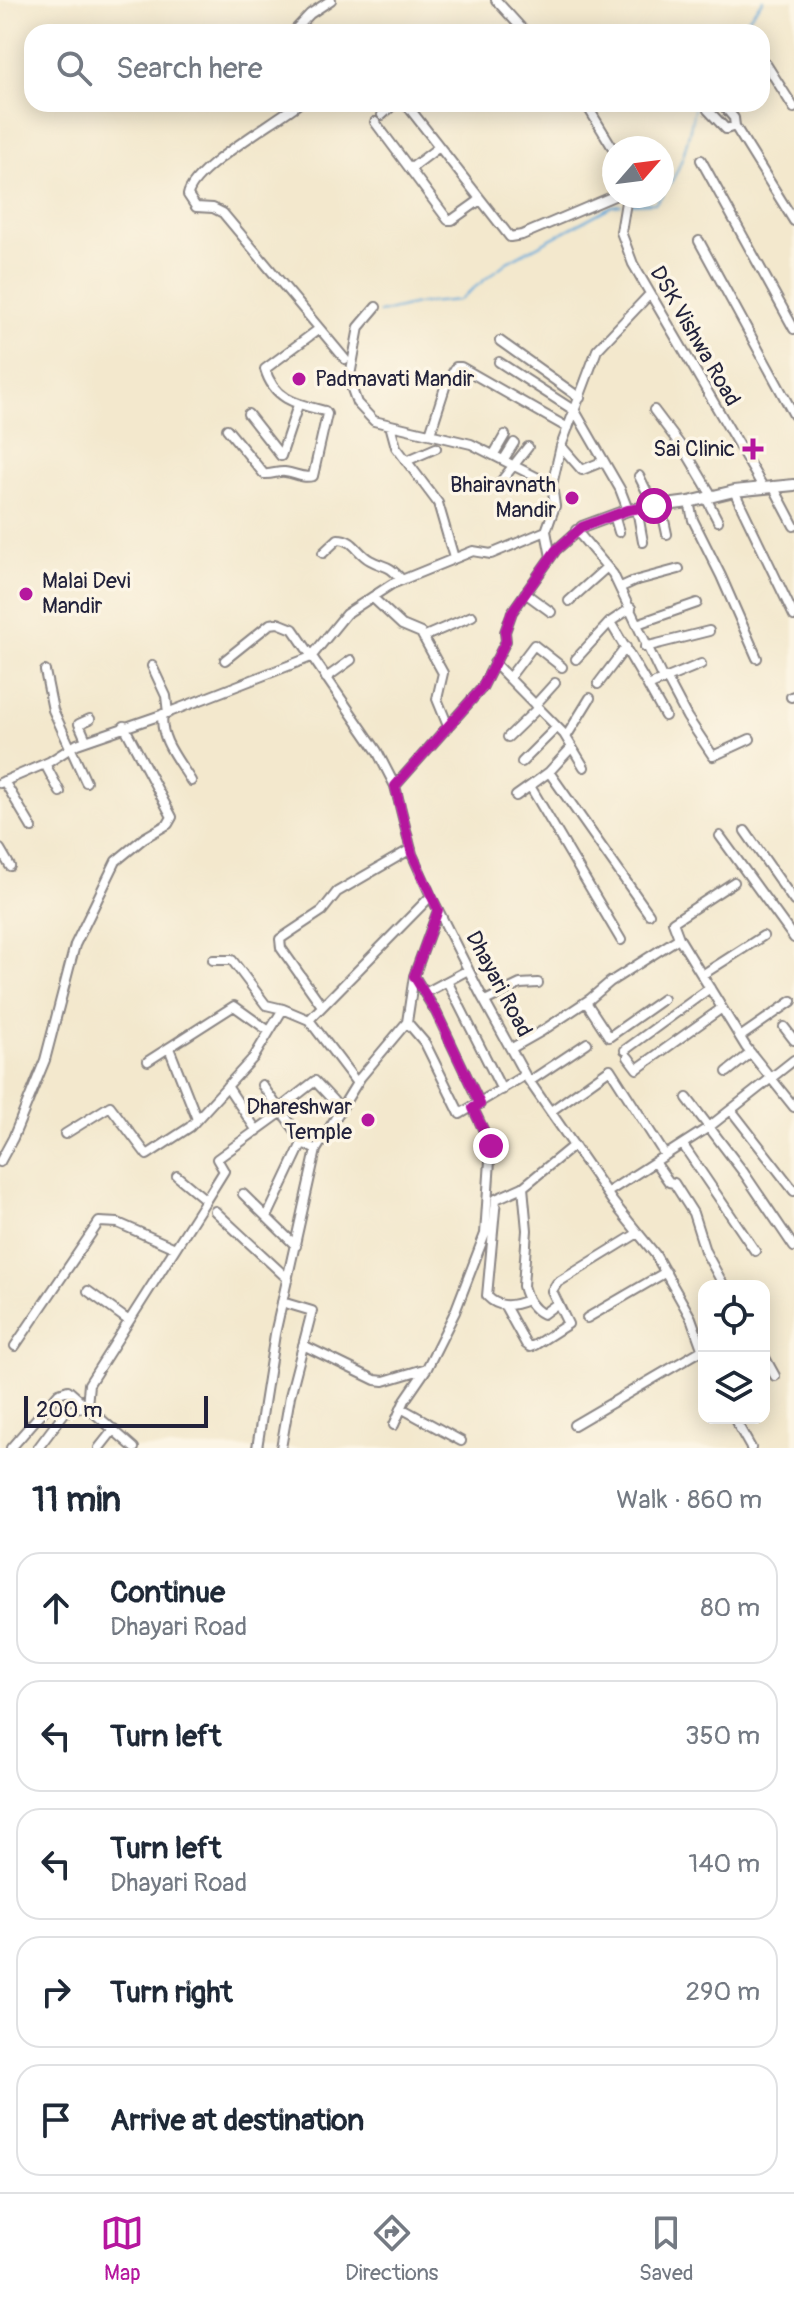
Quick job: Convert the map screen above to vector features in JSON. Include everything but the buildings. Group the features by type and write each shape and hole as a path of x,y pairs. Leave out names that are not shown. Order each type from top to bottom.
{"main road":[{"path":"579,529 632,509 778,486 794,479"}],"street":[{"path":"301,24 331,0"},
{"path":"496,0 518,24"},
{"path":"770,70 794,108"},
{"path":"287,112 209,167 195,180 188,195 196,207 213,208 223,213 345,359"},
{"path":"385,112 378,118 410,169 449,221 480,200"},
{"path":"412,112 507,235 514,238 602,201"},
{"path":"591,112 605,136"},
{"path":"710,112 726,129 735,126"},
{"path":"729,112 794,221"},
{"path":"410,169 439,147"},
{"path":"701,160 794,329"},
{"name":"DSK Vishwa Road","path":"624,208 621,232 624,244 649,295 778,486 794,526"},
{"path":"699,241 794,415"},
{"path":"551,557 546,531 555,506 552,485 561,446 597,350 649,295"},
{"path":"376,307 359,327 349,381 357,403 374,421 471,444 552,485"},
{"path":"227,429 264,474 270,476 284,471 302,478 313,476 328,417 325,411 291,403 281,395 265,369 319,329"},
{"path":"500,341 580,398"},
{"path":"499,362 575,411 632,509 643,542"},
{"path":"430,434 446,384 456,367 568,428"},
{"path":"281,456 298,405"},
{"path":"654,410 687,454 718,521"},
{"path":"248,414 281,456 284,471"},
{"path":"390,425 396,447 438,503 454,558"},
{"path":"494,454 505,435"},
{"path":"504,459 514,443"},
{"path":"561,446 582,470 604,461"},
{"path":"499,484 528,447"},
{"path":"406,461 436,448"},
{"path":"639,476 658,506 667,534"},
{"path":"734,491 794,616"},
{"path":"689,502 693,520 757,658"},
{"path":"614,515 619,532"},
{"path":"395,786 482,688 506,641 505,632 512,612 551,557 579,529 621,587 645,647 713,756 750,739"},
{"path":"32,828 2,782 45,764 86,740 311,657 346,614 402,580 473,551 491,554 546,531"},
{"path":"323,553 338,539 347,540 369,559 388,565 402,580"},
{"path":"569,601 607,567"},
{"path":"621,587 679,569"},
{"path":"794,592 788,596 794,609"},
{"path":"525,593 551,612"},
{"path":"372,597 402,625 417,630 423,637 443,673 437,699 448,726"},
{"path":"637,624 697,603"},
{"path":"576,659 610,622 631,608"},
{"path":"423,637 472,616"},
{"path":"610,622 665,716"},
{"name":"Dhayari Road","path":"225,660 270,624 278,623 293,629 377,751 395,786 411,849 431,896 528,1078 666,1272 698,1338"},
{"path":"645,647 709,631"},
{"path":"509,678 534,645 562,667"},
{"path":"598,684 626,647"},
{"path":"326,678 351,660"},
{"path":"494,663 566,737 584,767"},
{"path":"648,686 701,664"},
{"path":"152,666 166,696 166,713 161,721 165,738 191,781"},
{"path":"45,671 53,710 86,782"},
{"path":"508,737 555,683"},
{"path":"566,737 590,698"},
{"path":"67,730 90,719"},
{"path":"79,724 86,740"},
{"path":"0,1162 45,1060 75,945 111,872 122,855 168,824 172,817 124,726"},
{"path":"522,762 557,727"},
{"path":"516,796 549,772 572,747"},
{"path":"45,764 60,792"},
{"path":"549,772 649,914"},
{"path":"530,786 621,940"},
{"path":"745,831 794,901"},
{"path":"720,836 794,938"},
{"path":"0,849 10,866"},
{"path":"322,1006 281,948 280,939 322,911 337,892 411,849"},
{"path":"734,882 673,922 679,938 740,1037 794,1107"},
{"path":"309,1020 431,896"},
{"path":"257,1448 275,1334 316,1150 357,1083 407,1022 414,976 438,910"},
{"path":"702,975 763,936"},
{"path":"512,1048 679,938"},
{"path":"213,960 232,960 266,1005 309,1020 357,1083"},
{"path":"425,993 468,970"},
{"path":"394,1425 455,1312 485,1234 491,1146 477,1106 425,993 414,976"},
{"path":"448,983 502,1090"},
{"path":"485,1001 520,984 538,983"},
{"path":"710,988 626,1053 637,1069 722,1008"},
{"path":"586,1002 609,1037 663,999"},
{"path":"740,1037 792,1001"},
{"path":"148,1061 234,1006 269,1031"},
{"path":"65,1134 110,1106 147,1155 190,1127 254,1057 283,1009"},
{"path":"407,1022 425,1043 460,1114 587,1043"},
{"path":"784,1027 794,1040"},
{"path":"169,1048 197,1119"},
{"path":"727,1072 751,1053"},
{"path":"608,1192 709,1127 794,1060"},
{"path":"551,1111 610,1069 665,1155"},
{"path":"87,1406 89,1384 217,1186 224,1171 217,1159 257,1131 315,1081 341,1109"},
{"path":"262,1085 303,1141 316,1150"},
{"path":"227,1086 257,1131"},
{"path":"687,1098 794,1247"},
{"path":"731,1110 794,1191"},
{"path":"267,1217 303,1141"},
{"path":"528,1300 505,1306 489,1300 487,1296 496,1199 523,1187 574,1145"},
{"path":"683,1145 755,1251"},
{"path":"655,1162 669,1182 674,1183 693,1213 705,1251 721,1280"},
{"path":"177,1176 206,1200"},
{"path":"523,1187 527,1230 523,1286 528,1300 543,1314 558,1303"},
{"path":"243,1194 296,1246"},
{"path":"215,1211 288,1279"},
{"path":"15,1346 99,1222 118,1223 175,1248"},
{"path":"505,1306 530,1347 568,1324 552,1291 557,1283 638,1233"},
{"path":"587,1318 666,1272"},
{"path":"88,1291 129,1321"},
{"path":"281,1448 290,1396 312,1311 282,1302"},
{"path":"303,1345 379,1381 427,1368"},
{"path":"574,1425 698,1355"},
{"path":"770,1367 775,1376"},
{"path":"11,1448 59,1393 68,1390 134,1448"},
{"path":"38,1448 65,1412 87,1406"},
{"path":"401,1408 461,1441"},
{"path":"737,1424 751,1448"},
{"path":"99,1448 114,1429"}],"waterway":[{"path":"744,24 763,0"},
{"path":"674,178 694,112"},
{"path":"379,313 416,304 459,300 507,262 608,208"}],"place":[{"name":"Padmavati Mandir","path":"299,379"},
{"name":"Sai Clinic","path":"753,449"},
{"name":"Bhairavnath Mandir","path":"572,498"},
{"name":"Malai Devi Mandir","path":"26,594"},
{"name":"Dhareshwar Temple","path":"368,1120"}],"route":[{"path":"491,1146 473,1108 480,1104 436,1012 414,976 438,910 412,854 395,786 482,688 506,641 505,632 512,612 556,550 582,527 628,510 654,506"}]}
